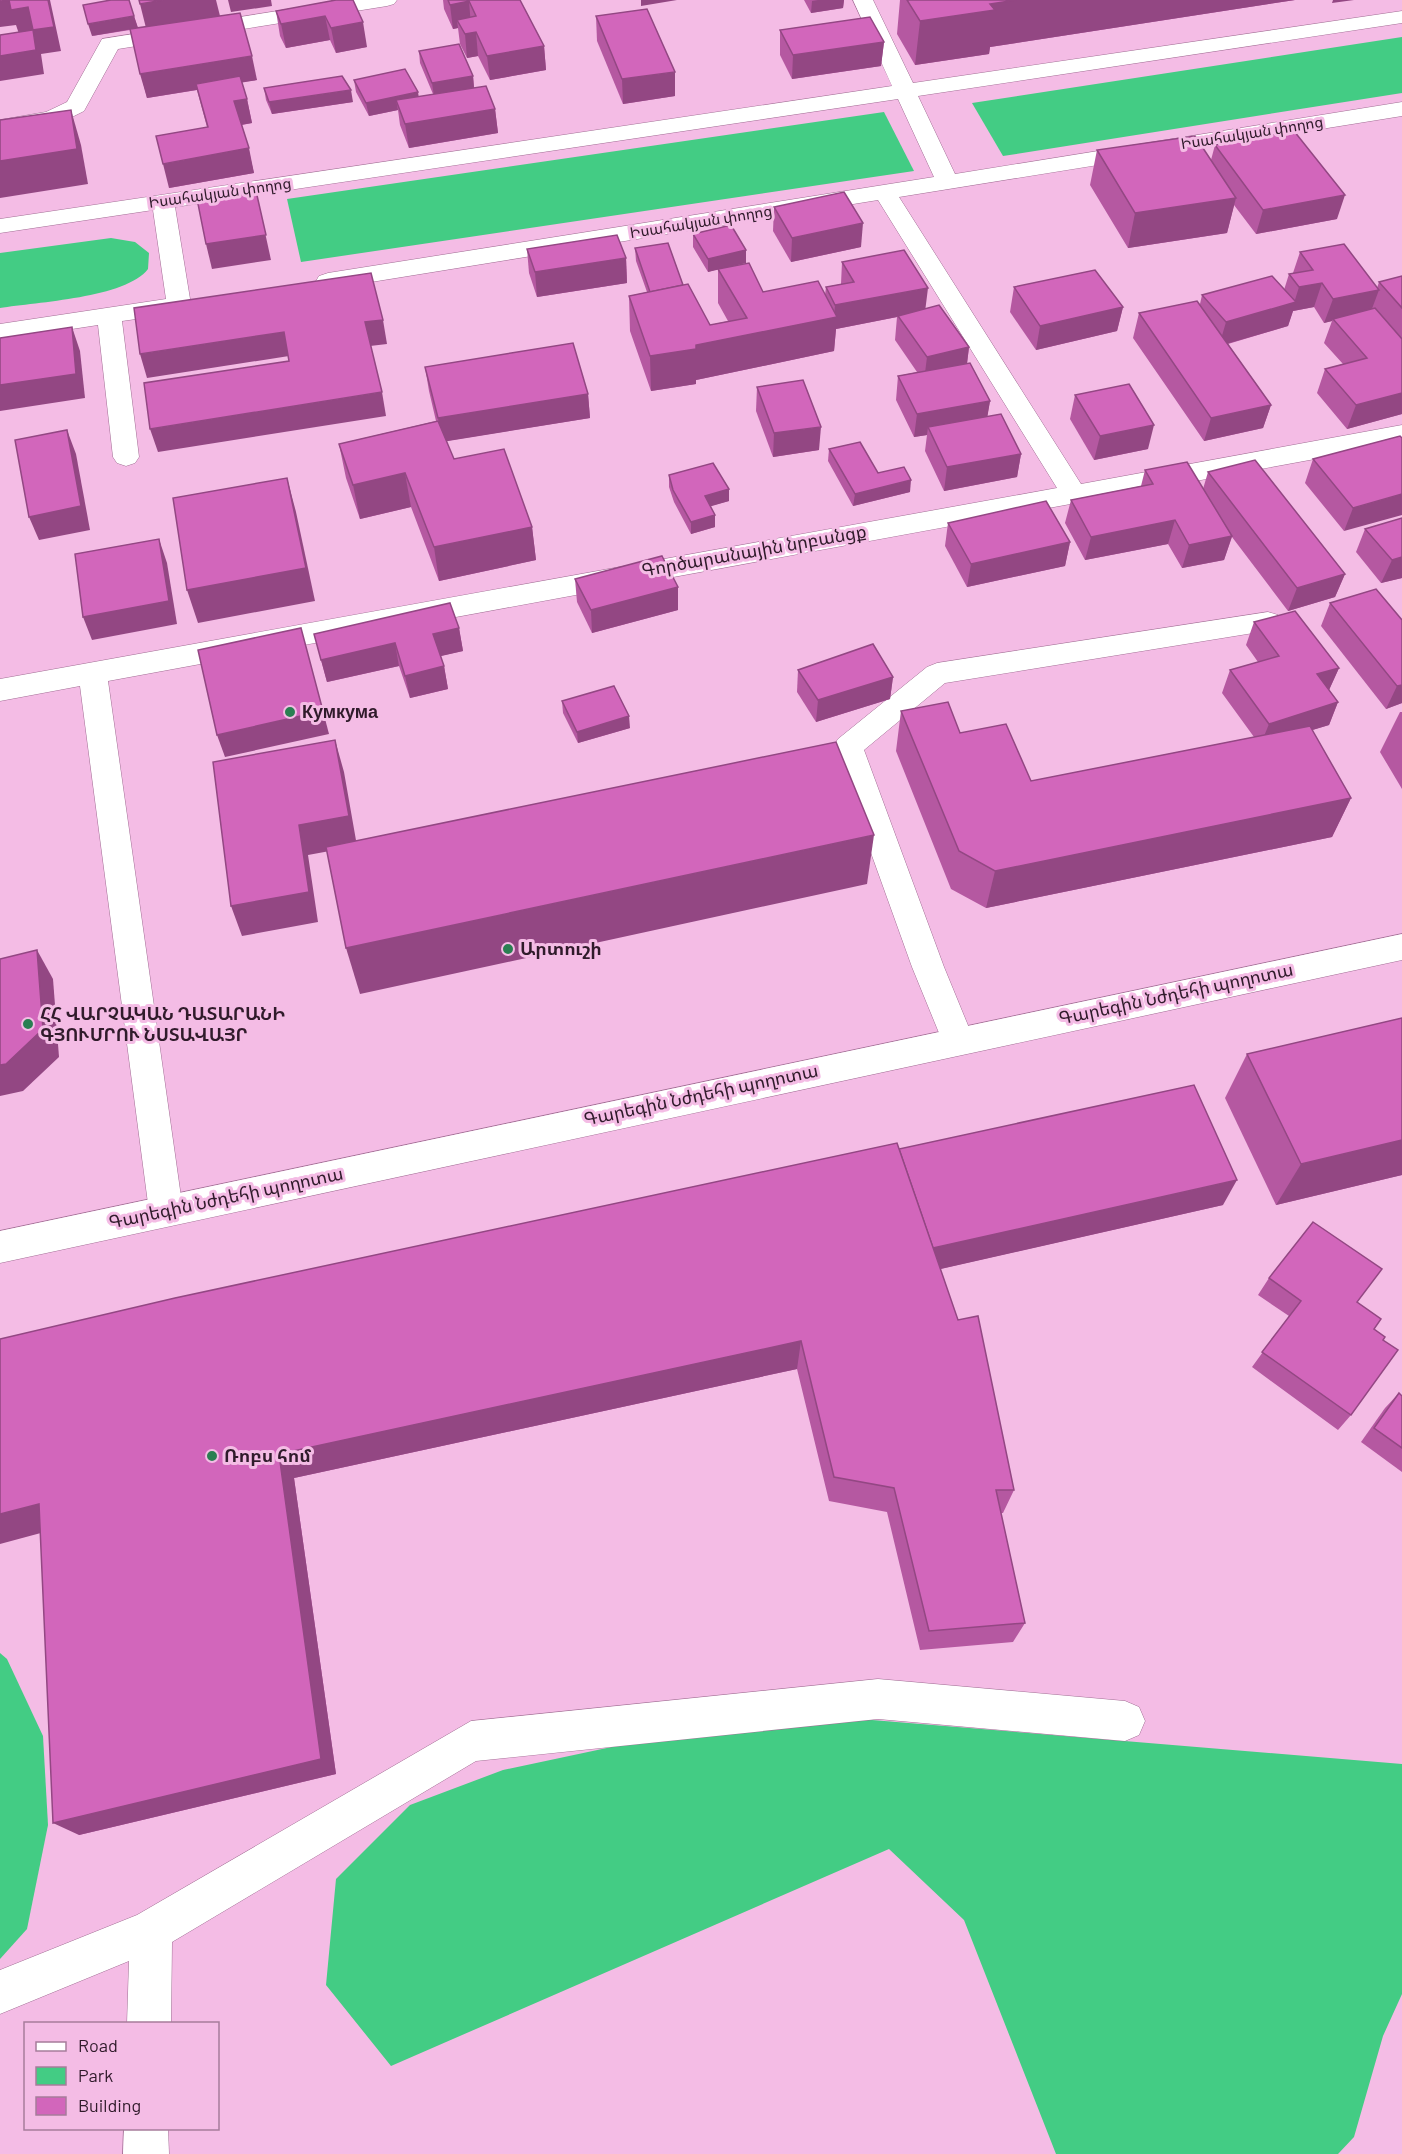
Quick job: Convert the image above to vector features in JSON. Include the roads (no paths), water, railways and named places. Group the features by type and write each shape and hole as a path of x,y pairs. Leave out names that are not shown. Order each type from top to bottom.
{"main road":[{"path":"0,127 52,118 76,106 110,45 387,0"},
{"path":"863,0 948,183"},
{"name":"Իսահակյան փողոց","path":"0,226 1402,17"},
{"name":"Իսահակյան փողոց","path":"308,284 1402,109"},
{"path":"885,193 1074,494"},
{"path":"163,202 179,305"},
{"path":"0,332 203,301"},
{"path":"109,315 126,457"},
{"name":"Գործարանային նրբանցք","path":"0,690 1402,434"},
{"path":"957,1040 847,775 848,747 937,674 1268,622"},
{"path":"92,672 166,1211"},
{"name":"Գարեգին Նժդեհի պողոտա","path":"0,1247 1402,946"},
{"path":"0,1992 151,1931 471,1741 878,1699 1125,1721"},
{"path":"149,2022 151,1931"},
{"path":"146,2130 146,2154"}],"place":[{"name":"Кумкума","path":"290,712"},
{"name":"Արտուշի","path":"508,949"},
{"name":"ՀՀ ՎԱՐՉԱԿԱՆ ԴԱՏԱՐԱՆԻ ԳՅՈՒՄՐՈՒ ՆՍՏԱՎԱՅՐ","path":"28,1024"},
{"name":"Ռոբս հոմ","path":"212,1456"}]}
